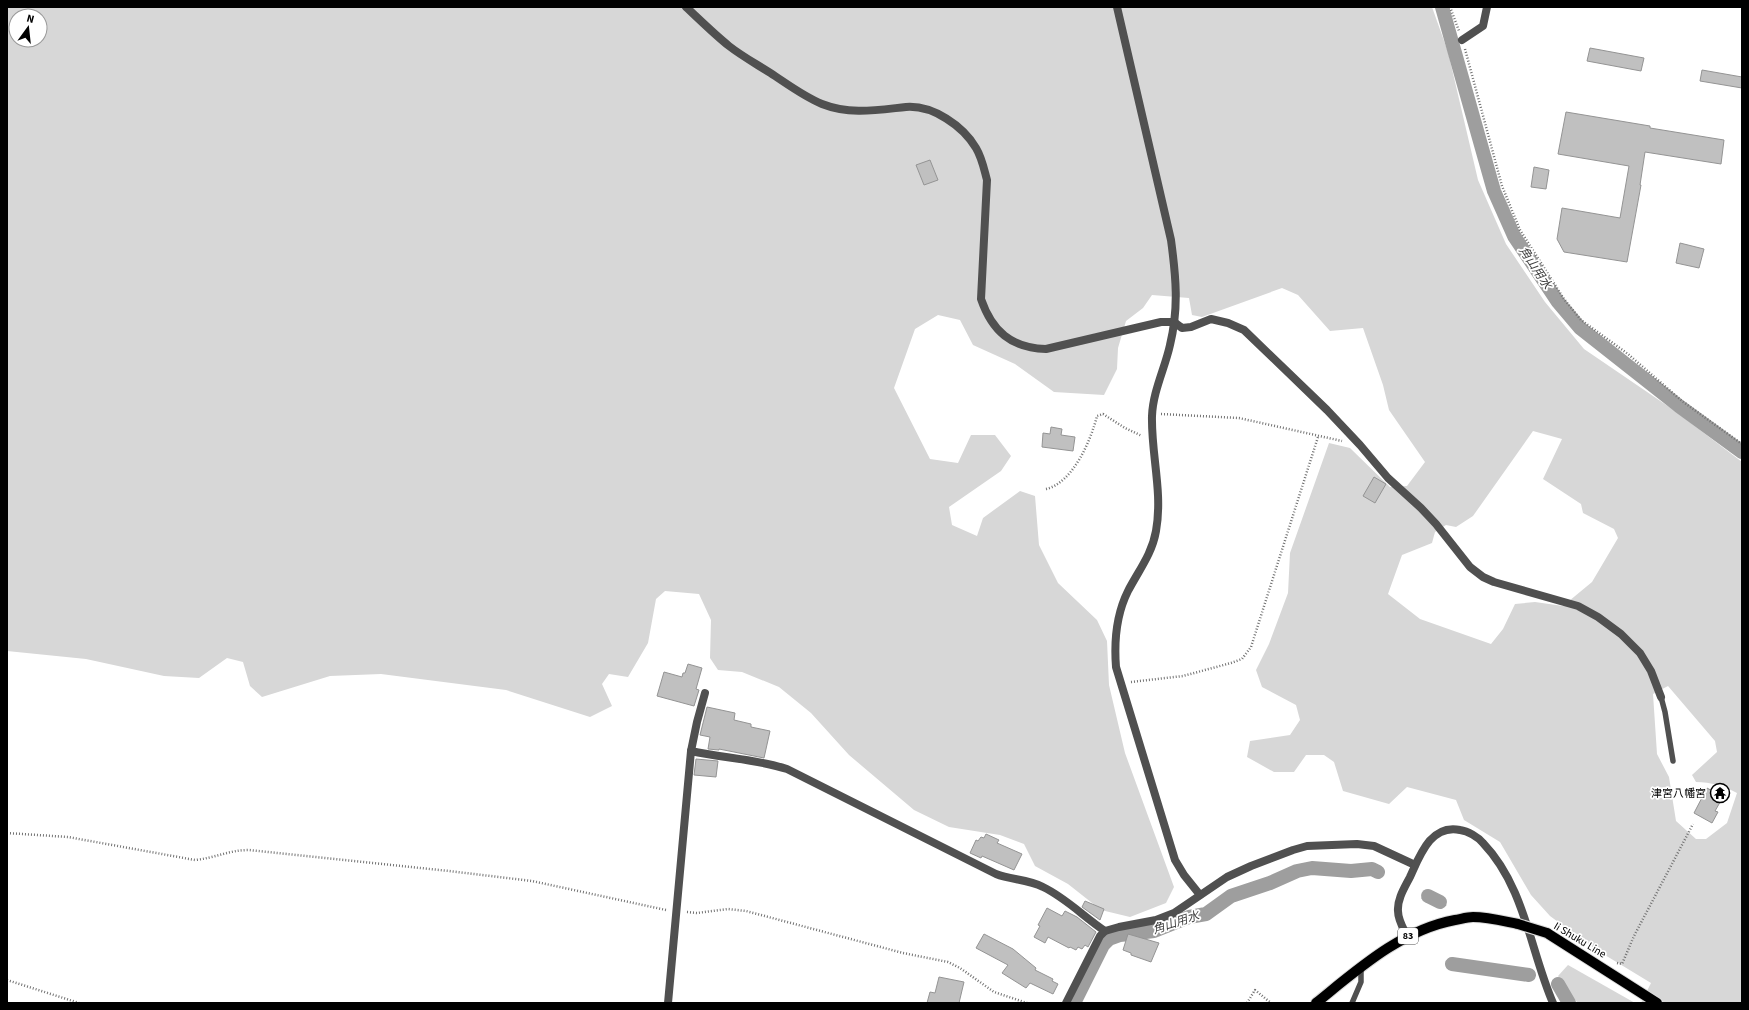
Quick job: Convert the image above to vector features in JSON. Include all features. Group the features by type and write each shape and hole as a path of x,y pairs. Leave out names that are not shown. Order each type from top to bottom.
{"main road":[{"name":"Ii Shuku Line","path":"1316,1003 1361,967 1407,936 1436,923 1472,917 1495,919 1547,933 1657,1003"}],"street":[{"path":"686,7 730,47 807,97 823,104 839,109 857,111 907,107 919,108 945,118 957,125 976,148 983,163 987,180 981,299 986,314 994,326 1005,337 1018,344 1033,349 1046,349 1162,322 1174,322 1182,328 1191,327 1211,320 1228,323 1244,330 1327,410 1388,478 1436,524 1470,567 1483,577 1494,582 1578,606 1598,617 1621,634 1640,653 1651,671 1661,696"},
{"path":"1117,7 1171,240 1176,277 1176,309 1170,345 1159,382 1152,414 1158,495 1158,520 1150,553 1128,591 1120,611 1114,647 1116,667 1174,860 1200,895"},
{"path":"1462,40 1483,26 1487,7"},
{"path":"668,1003 691,751 705,693"},
{"path":"691,751 727,758 767,762 787,769 996,874 1007,879 1031,882 1042,886 1068,902 1082,915 1105,931"},
{"path":"1407,936 1401,925 1397,910 1402,894 1425,846 1436,834 1451,828 1466,831 1483,842 1499,863 1518,896 1553,1003"},
{"path":"1066,1003 1100,936 1105,931 1156,920 1174,913 1227,876 1251,866 1307,846 1357,844 1374,846 1415,865"}],"lane":[{"path":"1661,696 1673,761"},
{"path":"1352,1003 1361,982 1361,967"}],"path":[{"path":"1450,7 1462,40 1502,186 1520,230 1564,299 1581,320 1628,354 1682,401 1742,444"},
{"path":"1046,489 1053,488 1065,478 1076,464 1085,448 1097,416 1103,414 1125,428 1140,435 1153,436"},
{"path":"1152,414 1239,418 1318,437 1360,445"},
{"path":"1121,683 1183,676 1242,659 1252,646 1318,437"},
{"path":"1616,962 1622,964 1634,936 1693,824"},
{"path":"7,833 68,837 195,860 234,850 249,850 449,871 532,881 677,912 697,913 728,909 746,911 903,953 948,962 960,968 994,992 1027,1003"},
{"path":"7,980 79,1003"},
{"path":"1247,1003 1255,990 1272,1003"}],"shaded area":[{"path":"7,7 1432,7 1448,52 1478,180 1506,244 1545,302 1584,349 1675,411 1742,462 1742,1003 1641,1003 1651,983 1595,949 1550,916 1531,895 1500,842 1464,820 1456,800 1407,787 1389,804 1343,791 1334,762 1324,755 1306,755 1294,772 1274,772 1247,757 1250,741 1290,735 1300,720 1296,705 1262,687 1256,670 1269,644 1288,593 1290,553 1329,443 1350,448 1390,487 1407,486 1425,462 1389,410 1383,385 1363,328 1330,331 1298,295 1282,288 1202,317 1192,315 1189,298 1152,295 1143,308 1126,321 1118,348 1117,369 1104,395 1054,392 1015,364 973,345 960,320 938,315 915,329 894,388 930,459 958,463 971,435 995,435 1011,456 1001,471 949,507 952,525 977,536 983,518 1020,491 1035,496 1039,545 1058,583 1097,620 1107,641 1109,685 1125,753 1174,887 1166,903 1130,917 1101,910 1068,884 1035,866 1024,844 1000,835 949,827 914,810 849,755 811,713 779,687 742,672 718,670 710,658 711,620 699,594 665,591 656,599 648,643 628,677 609,674 602,684 612,706 590,717 506,690 381,674 330,676 262,697 250,686 243,662 227,658 199,678 164,676 86,659 7,651","holes":["1533,431 1562,439 1543,479 1581,504 1583,513 1614,529 1618,538 1592,582 1563,606 1535,602 1515,604 1503,629 1491,644 1420,619 1388,594 1402,555 1432,543 1435,532 1446,525 1456,527 1473,516","1668,686 1715,741 1717,752 1692,775 1696,782 1717,785 1737,793 1727,823 1706,839 1696,839 1676,821 1669,777 1657,754 1653,694"]},
{"path":"1568,965 1635,1003 1578,1003 1572,997 1558,976"}],"building":[{"path":"1590,48 1644,58 1641,71 1587,61"},
{"path":"1702,70 1742,77 1742,88 1700,81"},
{"path":"1566,112 1724,140 1721,164 1645,152 1641,185 1627,262 1564,252 1557,239 1562,208 1620,218 1629,166 1558,154"},
{"path":"930,160 938,180 924,185 916,165"},
{"path":"1534,167 1549,170 1546,189 1531,187"},
{"path":"1680,243 1704,249 1699,268 1676,263"},
{"path":"1051,427 1062,429 1061,435 1075,437 1073,451 1042,447 1043,433 1050,434"},
{"path":"1374,477 1386,484 1375,503 1363,496"},
{"path":"688,664 702,668 696,689 699,690 694,706 657,696 664,672 682,677"},
{"path":"707,707 735,713 734,720 751,724 751,727 770,731 764,758 719,749 708,749 710,737 700,735"},
{"path":"696,759 718,761 716,777 694,775"},
{"path":"1707,788 1723,797 1715,811 1718,812 1712,823 1694,813"},
{"path":"986,834 999,840 997,843 1022,854 1014,870 982,856 981,858 970,853 976,840 978,841 981,837 984,838"},
{"path":"1085,901 1104,909 1100,920 1082,907"},
{"path":"1047,908 1062,916 1065,911 1077,917 1096,932 1088,947 1085,945 1082,949 1078,947 1076,950 1048,937 1045,943 1034,937 1040,926 1038,925"},
{"path":"984,934 1013,949 1036,968 1035,970 1053,979 1052,981 1058,984 1053,994 1030,983 1026,988 1002,973 1008,965 976,948"},
{"path":"1128,934 1159,943 1151,962 1131,955 1131,953 1123,950"},
{"path":"939,977 964,982 959,1003 927,1003 930,992 935,993"}],"waterway":[{"name":"角山用水","path":"1442,7 1494,191 1514,236 1558,302 1580,328 1679,406 1742,452"},
{"name":"角山用水","path":"1074,1003 1103,945 1109,939 1120,935 1154,931 1189,917 1206,914 1231,896 1270,883 1297,871 1312,868 1351,871 1372,869 1378,872"},
{"name":"角山用水","path":"1428,896 1440,902"},
{"name":"角山用水","path":"1452,964 1529,975"},
{"name":"角山用水","path":"1558,984 1569,1003"}],"place":[{"name":"津宮八幡宮","path":"1720,793"}]}
